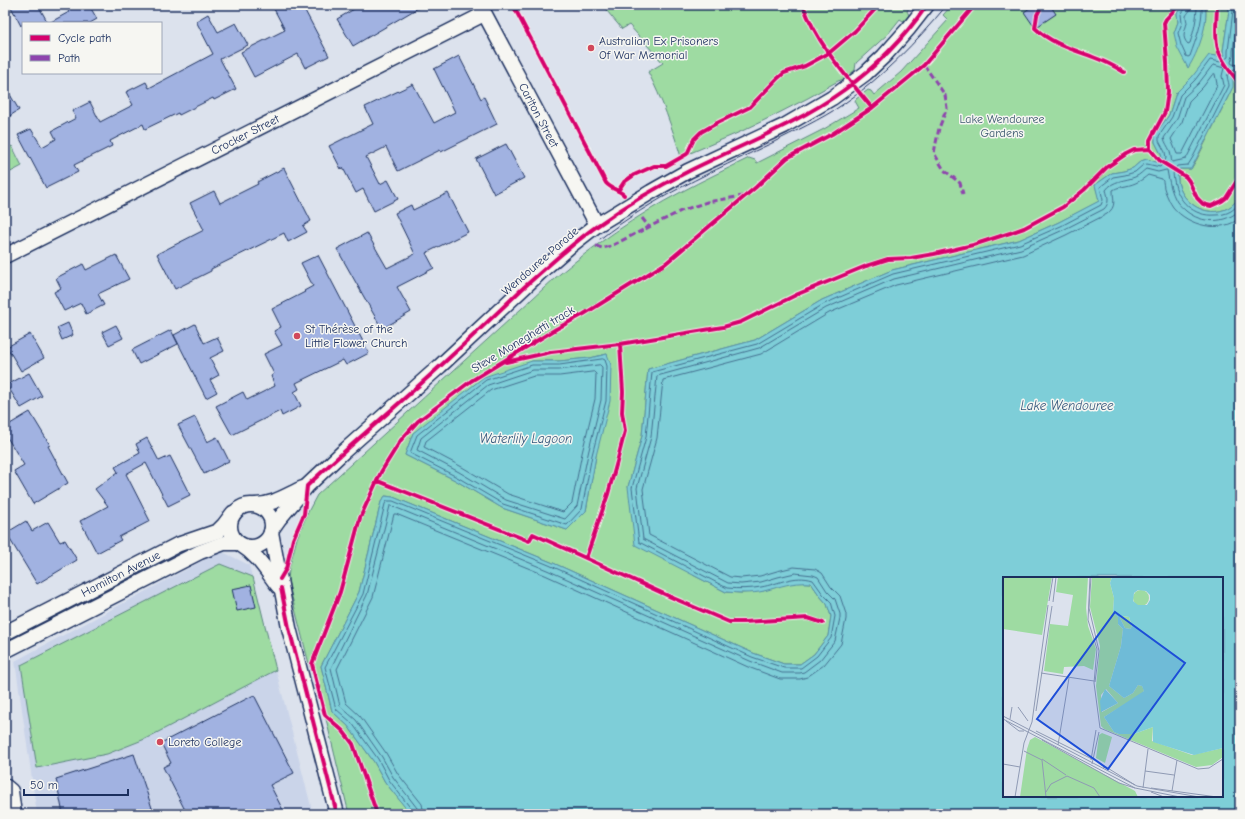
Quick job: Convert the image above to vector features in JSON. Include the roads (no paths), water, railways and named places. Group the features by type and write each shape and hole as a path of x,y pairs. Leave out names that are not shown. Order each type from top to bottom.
{"street":[{"name":"Wendouree Parade","path":"271,530 307,486 342,452 440,366 570,246 630,204 675,178 784,126 832,98 866,73 884,56 927,5"},
{"name":"Carlton Street","path":"482,9 598,226"},
{"name":"Crocker Street","path":"5,256 482,9"},
{"name":"Wendouree Parade","path":"255,505 273,502 307,486"},
{"path":"281,588 255,556 234,539 229,523 234,513 243,506 260,506 268,513 270,518 289,628 337,814"},
{"name":"Hamilton Avenue","path":"5,633 177,545 218,531 234,513"},
{"path":"239,544 250,547 261,544 268,537 271,530"},
{"name":"Hamilton Avenue","path":"5,651 200,552 224,543 239,544"},
{"path":"5,786 11,791 14,814"}],"water":[{"path":"1184,5 1205,5 1206,12 1202,38 1188,68 1177,47 1174,33 1178,22 1177,13"},
{"name":"Lake Wendouree","path":"1223,5 1240,5 1240,78 1235,72 1231,76 1233,87 1191,169 1179,169 1177,175 1180,189 1184,196 1196,207 1204,210 1212,212 1220,211 1230,207 1240,198 1240,814 411,814 408,811 385,782 374,762 348,726 332,711 321,666 359,592 381,502 385,496 393,497 551,562 753,653 784,664 800,664 814,654 828,636 831,616 827,604 811,583 792,584 755,593 726,592 635,545 628,487 642,436 648,369 755,340 822,300 892,270 1019,240 1059,222 1099,201 1095,185 1112,173 1133,168 1141,161 1147,159 1159,163 1162,159 1155,142 1155,135 1169,115 1176,93 1192,77 1209,55 1220,58 1225,55 1223,51 1229,11 1228,7"},
{"name":"Waterlily Lagoon","path":"607,354 611,365 610,401 596,456 586,511 567,530 502,508 455,480 405,455 413,433 484,377 532,361 559,361 590,358"}],"tram line":[{"path":"600,239 620,224 683,186 772,143 825,116 842,105 871,83 898,59 947,5"}],"place":[{"name":"Australian Ex Prisoners Of War Memorial","path":"591,48"},
{"name":"St Thérèse of the Little Flower Church","path":"297,336"},
{"name":"Loreto College","path":"160,742"}],"park label":[{"name":"Lake Wendouree Gardens","path":"1002,126"}]}
